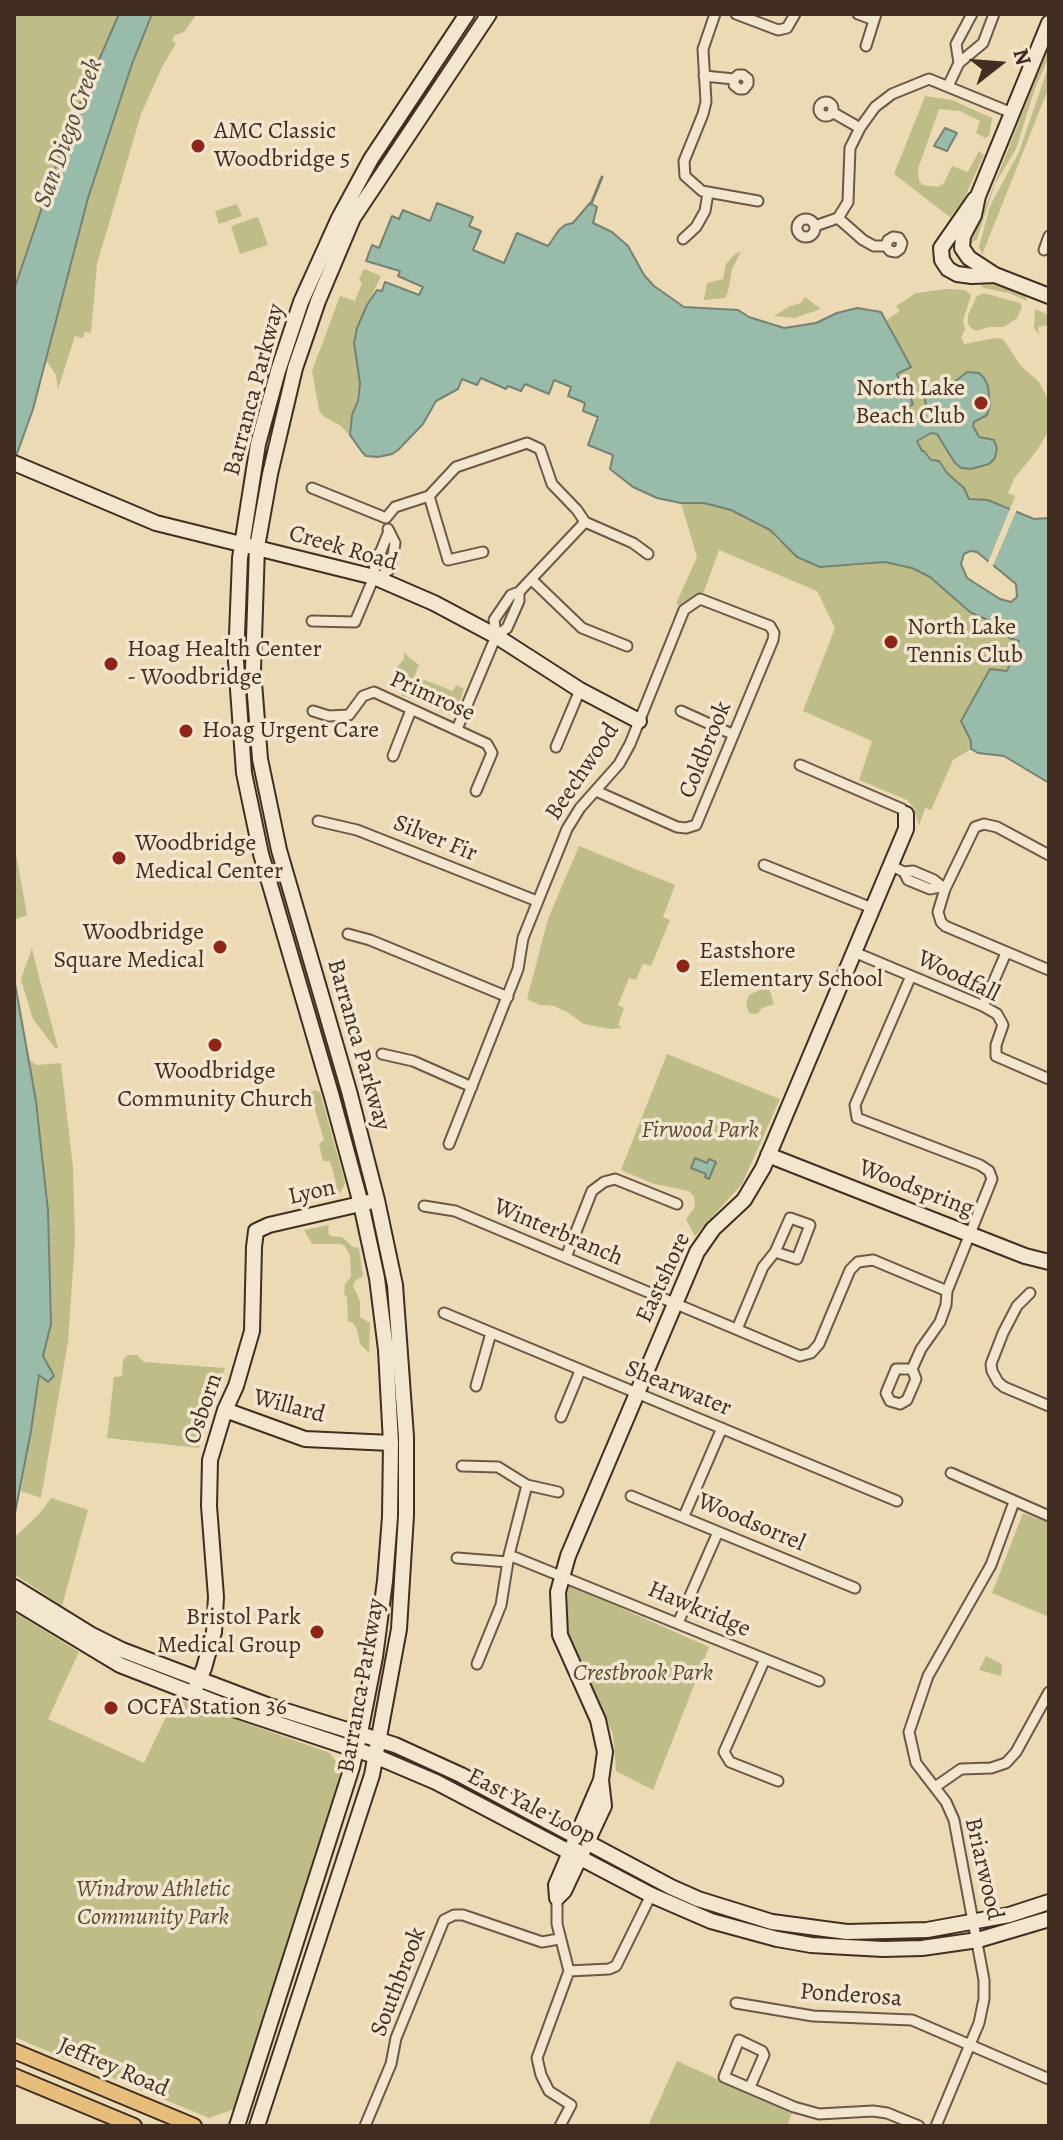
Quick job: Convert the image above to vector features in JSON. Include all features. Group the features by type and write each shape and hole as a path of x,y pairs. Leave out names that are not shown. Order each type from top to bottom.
{"main road":[{"name":"Barranca Parkway","path":"237,2126 360,1733 375,1657 385,1581 391,1443 381,1307 361,1204 261,854 243,762 236,661 242,543 258,444 301,302 339,218 371,159 467,14"},
{"name":"Barranca Parkway","path":"257,2126 360,1812 379,1740 399,1629 406,1515 406,1437 395,1285 377,1200 279,850 260,759 253,670 257,547 270,474 295,368 318,301 353,218 489,14"},
{"path":"1049,23 978,196 974,215 963,236 962,248 969,258 995,275 1049,296"},
{"path":"978,196 941,248 942,260 948,269 957,274 995,275"},
{"name":"Creek Road","path":"18,465 156,523 374,577 434,603 496,636 580,690 639,721"},
{"name":"Eastshore","path":"557,1898 556,1885 604,1806 601,1780 605,1752 602,1735 560,1635 558,1592 568,1556 701,1245 744,1200 768,1155 872,908 897,869 906,829 906,814"},
{"path":"275,905 293,900"},
{"name":"Woodspring","path":"768,1155 1025,1256 1049,1262"},
{"name":"Lyon","path":"256,1231 269,1225 377,1200"},
{"name":"Osborn","path":"196,1687 214,1632 216,1597 209,1506 210,1460 252,1331 256,1231"},
{"name":"Willard","path":"225,1410 305,1439 391,1443"},
{"name":"East Yale Loop","path":"14,1587 90,1634 158,1665 196,1687 375,1756 698,1899 772,1922 847,1932 886,1933 975,1923 1049,1902"},
{"name":"East Yale Loop","path":"14,1601 120,1665 360,1733 427,1758 578,1846 651,1895 711,1921 811,1945 883,1949 922,1948 978,1940 1049,1919"},
{"name":"Jeffrey Road","path":"15,2052 194,2126"},
{"name":"Jeffrey Road","path":"18,2078 134,2126"}],"street":[{"path":"715,14 703,49 703,114 684,161 681,178 708,193 758,201"},
{"path":"736,14 778,30 787,28 795,14"},
{"path":"858,14 875,17 866,46"},
{"path":"959,63 956,44 972,14"},
{"path":"948,86 959,63 983,43 994,14"},
{"path":"704,76 734,79"},
{"path":"815,226 838,218 848,202 850,148 875,107 892,94 929,79 1012,113"},
{"path":"832,112 860,128"},
{"path":"683,239 696,227 705,211 708,193"},
{"path":"838,218 863,240 874,246 886,246"},
{"path":"1044,250 1049,236"},
{"path":"386,518 395,507 429,496 456,467 527,443 540,449 552,484 585,522 633,543 648,554"},
{"path":"312,488 386,518"},
{"path":"429,496 448,560 483,552"},
{"path":"374,577 389,570 394,553 395,543 386,518"},
{"path":"457,729 496,636 494,620 503,605 585,522"},
{"path":"312,621 355,622 374,577 375,558 389,531"},
{"path":"382,548 394,553"},
{"path":"531,579 582,628 627,646"},
{"path":"496,636 507,628 519,592"},
{"name":"Beechwood","path":"449,1144 508,997 518,969 523,938 567,829 580,808 619,764 684,610 700,599 765,623 774,633"},
{"path":"503,605 515,611"},
{"name":"Coldbrook","path":"596,791 677,827 691,827 700,816 774,633"},
{"path":"556,747 580,690"},
{"name":"Primrose","path":"313,711 329,716 349,715 363,696 371,692 457,729 491,747 492,753 476,791"},
{"path":"393,756 411,710"},
{"path":"681,711 732,734"},
{"path":"800,765 902,809 906,814"},
{"name":"Silver Fir","path":"318,821 357,830 537,901"},
{"path":"1049,855 997,827 979,825 971,831 943,888 938,912 941,922 1049,970"},
{"path":"764,865 872,908"},
{"path":"897,869 908,880 930,889 943,888"},
{"path":"348,934 370,940 508,997"},
{"name":"Woodfall","path":"854,952 997,1014 1003,1025 996,1045 996,1056 1049,1079"},
{"path":"983,1006 1006,953"},
{"path":"911,976 855,1105 857,1118 980,1165 989,1171 991,1184 947,1291 940,1322 912,1369"},
{"path":"382,1054 413,1061 472,1087"},
{"path":"566,1257 592,1191 604,1182 615,1179 677,1204"},
{"name":"Winterbranch","path":"424,1206 455,1211 800,1356 811,1353 819,1344 850,1270 858,1262 869,1259 947,1291"},
{"path":"737,1329 763,1267 775,1252 790,1218 810,1225 797,1259 775,1252"},
{"path":"1030,1293 1017,1306 1003,1333 991,1364 992,1371 1004,1387 1049,1406"},
{"name":"Shearwater","path":"444,1313 897,1501"},
{"path":"476,1386 491,1333"},
{"path":"561,1417 580,1371"},
{"path":"684,1516 722,1428"},
{"path":"462,1466 498,1467 527,1485 558,1492"},
{"path":"951,1473 1049,1516"},
{"path":"477,1664 501,1605 508,1559 527,1485"},
{"name":"Woodsorrel","path":"631,1496 855,1588"},
{"name":"Briarwood","path":"936,2126 971,2045 984,1999 984,1980 954,1820 935,1787 916,1763 909,1732 928,1676 991,1565 1014,1502"},
{"path":"678,1623 718,1532"},
{"name":"Hawkridge","path":"457,1558 508,1559 563,1575 819,1681"},
{"path":"765,1659 724,1752 730,1762 778,1781"},
{"path":"935,1787 961,1769 991,1768 1006,1763 1016,1752 1049,1692"},
{"path":"560,2126 571,2105 549,2091 537,2058 569,1971 616,1966 651,1895"},
{"name":"Eastshore","path":"557,1898 559,1939 569,1971"},
{"name":"Southbrook","path":"365,2126 391,2064 396,2038 444,1920 463,1915 542,1942 559,1939"},
{"name":"Ponderosa","path":"736,2003 813,2016 912,2020 1049,2079"},
{"path":"750,2087 764,2055 762,2051 739,2040 724,2077 794,2107 819,2114 873,2111 887,2113 919,2126"}],"green space":[{"path":"14,14 119,14 67,133 14,290"},
{"path":"152,14 197,14 184,32 175,35 172,41 176,43 141,114 97,264 91,333 85,332 83,338 75,336 58,389 56,375 46,360 88,198 132,64"},
{"path":"1049,46 1049,56 1034,91 1016,149 995,184 977,239 971,243"},
{"path":"1049,65 1049,87 982,255 979,247 990,206 1019,152"},
{"path":"925,96 952,100 992,118 989,136 985,138 976,133 980,121 960,111 939,109 918,169 919,181 923,185 938,187 944,183 952,166 968,172 979,151 984,155 963,201 950,217 894,174"},
{"path":"237,204 242,216 219,224 215,211"},
{"path":"258,217 268,245 240,254 231,226"},
{"path":"741,252 732,269 725,298 704,300 707,283 723,279 726,264"},
{"path":"364,269 381,276 357,326 354,343 360,382 350,436 319,410 312,371 340,296 355,301"},
{"path":"980,282 1025,294 1027,301 1009,293 983,288"},
{"name":"North Lake Beach Club","path":"965,290 971,295 963,321 965,330 961,337 964,344 1003,339 1021,366 1039,382 1049,401 1049,430 1014,479 1008,493 1015,496 1011,508 988,500 969,499 964,488 939,461 931,460 925,451 922,452 917,441 925,437 915,415 900,422 896,414 902,408 897,374 910,368 887,320 900,311 896,306 916,293"},
{"path":"984,293 1020,303 1022,307 1017,318 1004,327 976,331 971,328 968,315 977,296"},
{"path":"805,297 821,309 794,318 774,316 801,303"},
{"path":"1035,309 1049,315 1049,325 1038,327 1039,335 1034,328"},
{"path":"681,503 704,503 731,510 770,530 778,541 851,566 885,562 912,568 930,577 970,612 1010,630 1019,640 1007,672 990,669 961,721 971,741 971,749 953,760 931,810 925,808 919,826 914,808 907,800 859,780 872,741 803,711 835,628 817,591 719,550 703,594 680,606 676,604 697,557"},
{"path":"404,653 419,665 414,677 398,692 393,671 404,659"},
{"path":"417,677 453,691 456,685 464,689 456,713 449,715 419,700 402,696 401,693"},
{"path":"14,843 27,915 14,920"},
{"path":"579,846 675,885 663,917 670,920 651,966 643,964 636,980 629,978 618,1005 624,1008 618,1025 622,1028 584,1024 554,1006 540,1005 527,999 548,919"},
{"path":"32,948 58,1048 33,1019 21,979"},
{"path":"766,987 774,1004 762,1008 757,1014 749,1013 746,1003 749,995"},
{"name":"Firwood Park","path":"667,1054 780,1099 742,1184 695,1236 686,1219 695,1207 694,1197 689,1191 654,1184 621,1170"},
{"path":"30,1061 37,1065 61,1063 73,1168 75,1240 68,1342 41,1498 21,1491 39,1374 51,1324 48,1211"},
{"path":"315,1090 320,1092 345,1183 338,1197 334,1198 332,1189 336,1183 330,1161 323,1161 319,1144 324,1140 311,1096 304,1095"},
{"path":"329,1225 328,1233 331,1236 342,1237 353,1247 359,1248 363,1276 353,1286 360,1301 360,1317 370,1323 369,1353 360,1344 357,1329 352,1322 348,1322 347,1296 344,1295 345,1284 351,1277 350,1256 345,1246 312,1244 304,1230"},
{"path":"128,1355 137,1355 144,1362 225,1368 207,1411 199,1448 107,1438 114,1377 122,1376 123,1360"},
{"path":"51,1498 88,1510 62,1606 14,1574 14,1538"},
{"path":"1023,1513 1049,1523 1049,1617 992,1593"},
{"name":"Crestbrook Park","path":"569,1585 709,1647 653,1790 616,1771 613,1734 570,1644 565,1608"},
{"name":"Windrow Athletic Community Park","path":"14,1612 79,1652 48,1719 144,1763 175,1698 330,1753 342,1770 234,2109 209,2118 14,2037"},
{"path":"986,1656 1002,1664 1001,1676 979,1670"},
{"path":"677,2061 792,2113 787,2126 648,2126"}],"water":[{"name":"San Diego Creek","path":"119,14 152,14 132,64 88,198 33,409 14,462 14,290 67,133"},
{"path":"945,128 957,133 947,151 934,146"},
{"path":"437,203 473,217 469,226 481,231 473,250 504,263 517,233 548,246 559,230 573,223 590,203 597,207 593,223 612,232 628,246 654,286 684,307 738,310 749,317 784,328 816,323 857,308 881,312 911,367 897,374 900,381 903,380 913,404 897,414 900,422 927,409 924,396 967,372 979,373 988,386 990,405 987,415 974,422 973,426 979,437 994,440 997,448 995,458 989,464 971,469 961,468 937,434 931,433 917,441 931,460 939,461 964,488 969,499 988,500 1034,519 1049,518 1049,783 1004,756 978,753 971,749 971,741 961,721 990,669 1007,671 1019,641 1009,638 1010,630 970,612 930,577 912,568 885,562 820,567 797,557 770,530 731,510 704,503 681,503 657,498 633,487 610,469 613,455 588,445 598,417 583,411 585,403 568,396 571,387 554,380 549,394 525,384 521,391 508,386 506,389 481,378 477,385 462,379 458,389 436,401 423,424 398,450 378,457 366,456 350,435 360,383 354,343 357,328 367,305 377,290 382,291 385,282 419,295 423,287 398,276 400,271 366,261 372,245 379,248 392,216 399,219 403,210 430,221","holes":["977,552 1016,584 1017,597 1011,602 1000,599 967,578 961,564 964,554"]},
{"path":"14,978 36,1101 48,1211 51,1324 43,1356 54,1376 48,1382 39,1375 14,1518"},
{"path":"695,1158 707,1163 709,1159 716,1162 709,1179 705,1177 706,1174 691,1168"}],"pier":[{"path":"1012,504 1018,507 991,570 987,565"}],"waterway":[{"path":"591,204 602,177"}],"place":[{"name":"AMC Classic Woodbridge 5","path":"198,146"},
{"name":"North Lake Beach Club","path":"981,403"},
{"name":"North Lake Tennis Club","path":"891,642"},
{"name":"Hoag Health Center - Woodbridge","path":"111,664"},
{"name":"Hoag Urgent Care","path":"186,731"},
{"name":"Woodbridge Medical Center","path":"119,858"},
{"name":"Woodbridge Square Medical","path":"220,947"},
{"name":"Eastshore Elementary School","path":"683,966"},
{"name":"Woodbridge Community Church","path":"215,1045"},
{"name":"Bristol Park Medical Group","path":"317,1632"},
{"name":"OCFA Station 36","path":"111,1708"}]}
